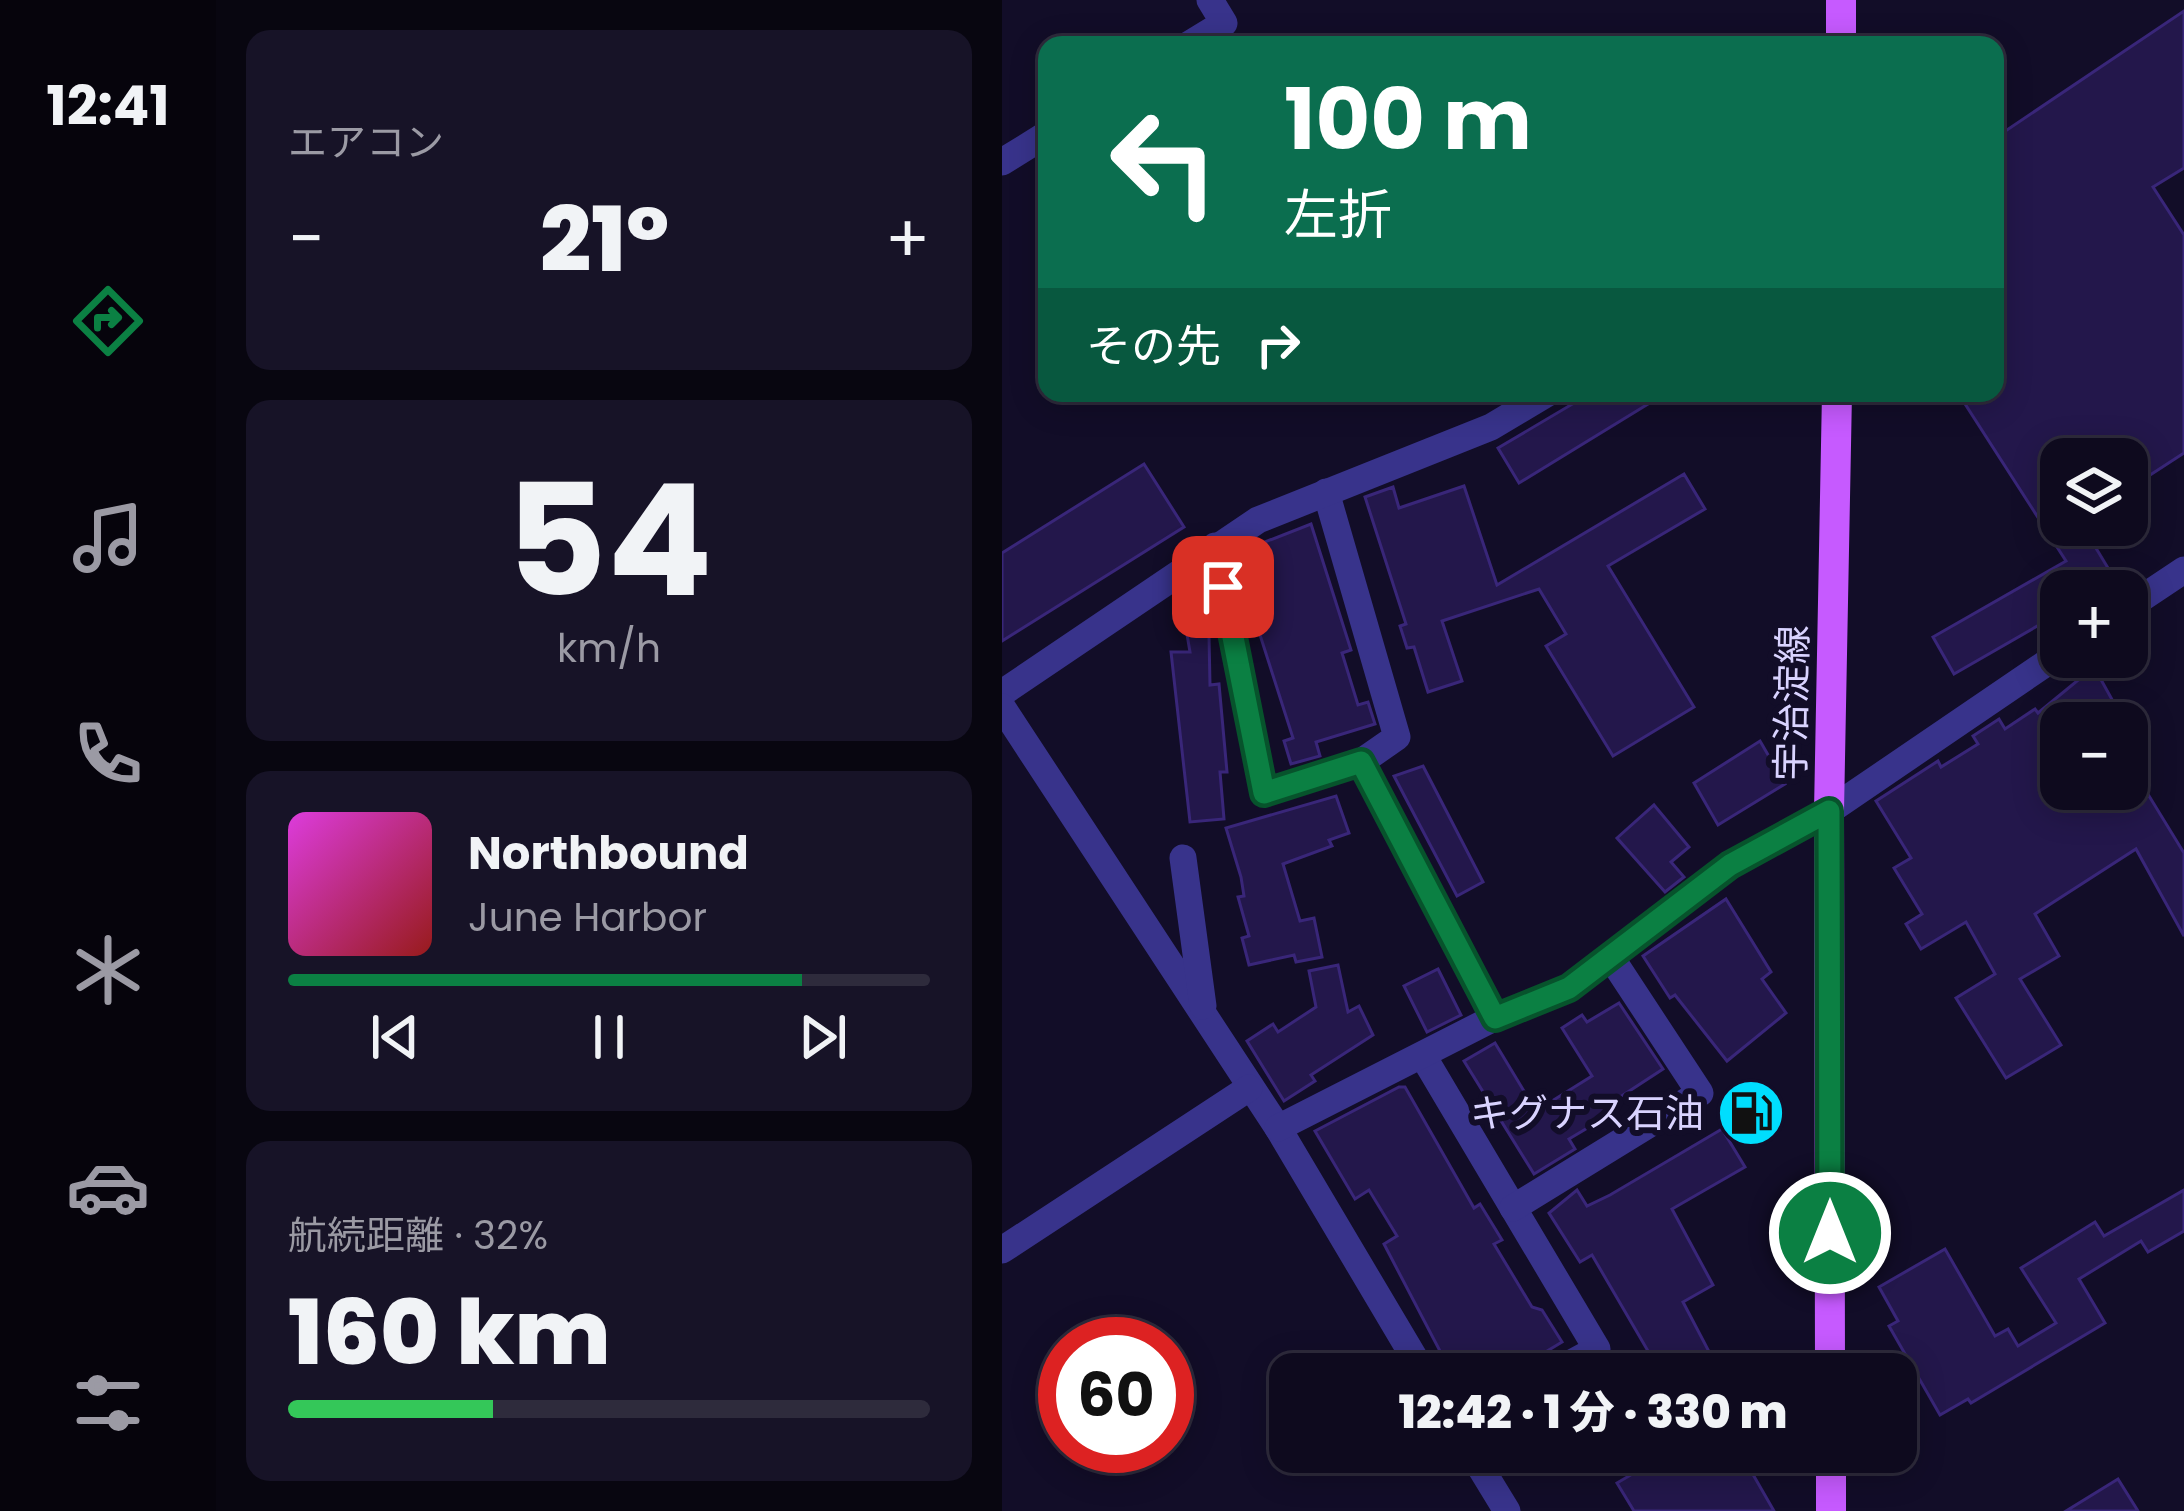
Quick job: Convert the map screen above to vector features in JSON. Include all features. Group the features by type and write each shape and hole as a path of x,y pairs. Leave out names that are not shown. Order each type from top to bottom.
{"main road":[{"path":"1841,0 1841,36"},
{"name":"宇治淀線","path":"1831,1353 1829,811 1837,402"},
{"path":"1831,1473 1831,1511"}],"street":[{"path":"1202,36 1224,22 1210,0"},
{"path":"1002,162 1038,140"},
{"path":"1002,693 1258,520 1491,427 1533,402"},
{"path":"1215,546 1264,793 1361,762 1397,737 1326,492"},
{"path":"2148,594 2184,570"},
{"path":"1278,1128 1495,1018 1569,988 1730,865 1829,811 2040,667"},
{"path":"1002,707 1278,1128 1412,1353"},
{"path":"1361,762 1495,1018"},
{"path":"1183,858 1205,1016"},
{"path":"1513,1208 1700,1093 1610,956"},
{"path":"1423,1056 1597,1349 1590,1353"},
{"path":"1002,1250 1250,1088"},
{"path":"1484,1473 1507,1511"}],"building":[{"path":"2184,11 2184,168 2153,187 2184,235 2184,453 2148,476 2148,438 2040,438 2040,521 1964,402 2004,402 2004,132"},
{"path":"1576,402 1651,402 1519,483 1498,448"},
{"path":"1144,464 1184,527 1002,641 1002,553"},
{"path":"1684,474 1705,509 1608,566 1694,707 1613,756 1546,646 1566,634 1539,589 1442,621 1462,681 1428,692 1414,647 1407,648 1400,626 1406,624 1365,497 1393,487 1399,508 1464,486 1497,585"},
{"path":"1311,524 1351,650 1342,653 1358,705 1368,702 1375,724 1316,742 1320,756 1291,764 1284,741 1293,738 1237,563 1245,560 1247,549"},
{"path":"2056,546 2095,546 2109,570 2050,570 2066,561"},
{"path":"2040,576 2040,624 1954,674 1933,637"},
{"path":"1207,601 1214,635 1209,636 1210,685 1219,684 1227,772 1220,772 1224,819 1190,822 1171,652 1190,652 1182,605"},
{"path":"2081,678 2100,678 2113,702 2051,702"},
{"path":"2035,709 2040,810 2148,810 2148,794 2184,853 2184,936 2136,849 2035,914 2059,956 2020,979 2061,1045 2006,1078 1956,998 1995,974 1966,922 1921,949 1906,924 1922,914 1894,868 1911,858 1876,801 1938,761 1941,767 1978,744 1973,736 1999,719 2005,729"},
{"path":"1760,741 1785,784 1718,825 1694,783"},
{"path":"1423,766 1483,882 1457,896 1394,776"},
{"path":"1336,796 1349,833 1329,840 1332,846 1283,864 1300,921 1314,918 1322,957 1296,962 1294,955 1249,965 1242,938 1249,936 1238,897 1244,896 1241,877 1226,828"},
{"path":"1654,805 1689,847 1671,862 1684,877 1665,892 1617,838"},
{"path":"1726,899 1771,972 1762,979 1786,1013 1727,1061 1675,995 1670,998 1643,956"},
{"path":"1338,965 1348,1012 1359,1006 1373,1035 1311,1075 1315,1081 1284,1101 1247,1041 1273,1024 1278,1032 1316,1007 1309,971"},
{"path":"1438,969 1461,1015 1427,1032 1404,986"},
{"path":"1619,1003 1663,1069 1611,1103 1616,1111 1569,1139 1575,1149 1534,1174 1464,1061 1495,1043 1536,1111 1592,1076 1562,1028 1582,1015 1587,1022"},
{"path":"1405,1087 1474,1208 1480,1204 1502,1240 1494,1244 1532,1307 1542,1310 1562,1342 1544,1353 1441,1353 1384,1244 1397,1236 1369,1190 1355,1199 1315,1131"},
{"path":"1722,1129 1745,1167 1672,1209 1713,1285 1683,1302 1710,1353 1645,1353 1648,1351 1592,1255 1580,1262 1549,1213 1577,1190 1587,1206"},
{"path":"2184,1190 2184,1231 2148,1252 2141,1241 2079,1279 2105,1323 1971,1403 1968,1399 1940,1415 1917,1375 1917,1353 1904,1353 1889,1326 1898,1321 1879,1287 1945,1249 1995,1336 2008,1329 2018,1346 2056,1323 2021,1268 2095,1222 2104,1236"},
{"path":"1634,1473 1752,1473 1774,1511 1634,1511 1617,1483"},
{"path":"2118,1479 2138,1511 2066,1511"}],"place":[{"name":"キグナス石油","path":"1751,1113"}],"route":[{"path":"1223,587 1264,793 1361,762 1495,1018 1569,988 1730,865 1829,811 1830,1233"}]}
